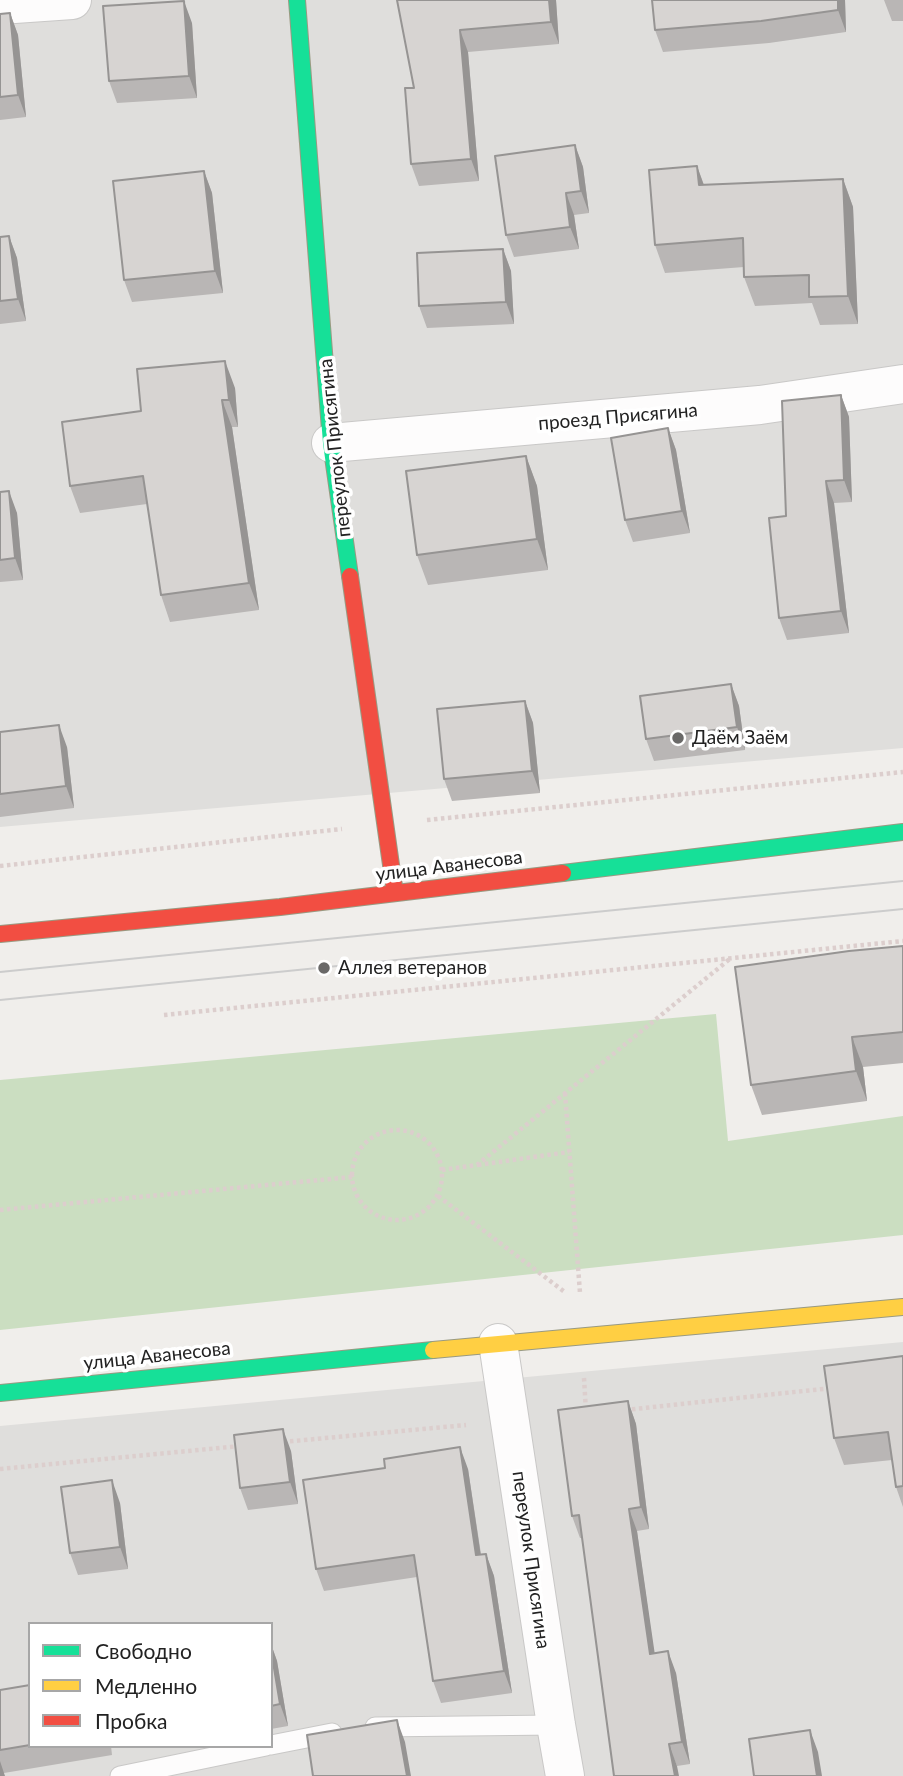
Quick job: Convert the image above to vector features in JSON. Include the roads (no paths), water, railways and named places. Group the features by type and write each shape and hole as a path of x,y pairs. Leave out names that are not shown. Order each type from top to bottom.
{"main road":[{"name":"переулок Присягина","path":"297,0 331,443 395,893"},
{"name":"улица Аванесова","path":"0,934 395,893 903,832"},
{"name":"улица Аванесова","path":"0,1392 733,1320 903,1307"}],"street":[{"path":"0,5 72,0"},
{"name":"проезд Присягина","path":"331,443 760,405 903,384"},
{"name":"переулок Присягина","path":"498,1343 565,1776"}],"lane":[{"path":"273,1745 354,1728 555,1725"},
{"path":"120,1776 256,1748"}],"tram line":[{"path":"0,972 903,881"},
{"path":"0,1000 903,909"}],"place":[{"name":"Даём Заём","path":"678,738"},
{"name":"Аллея ветеранов","path":"324,968"}]}
